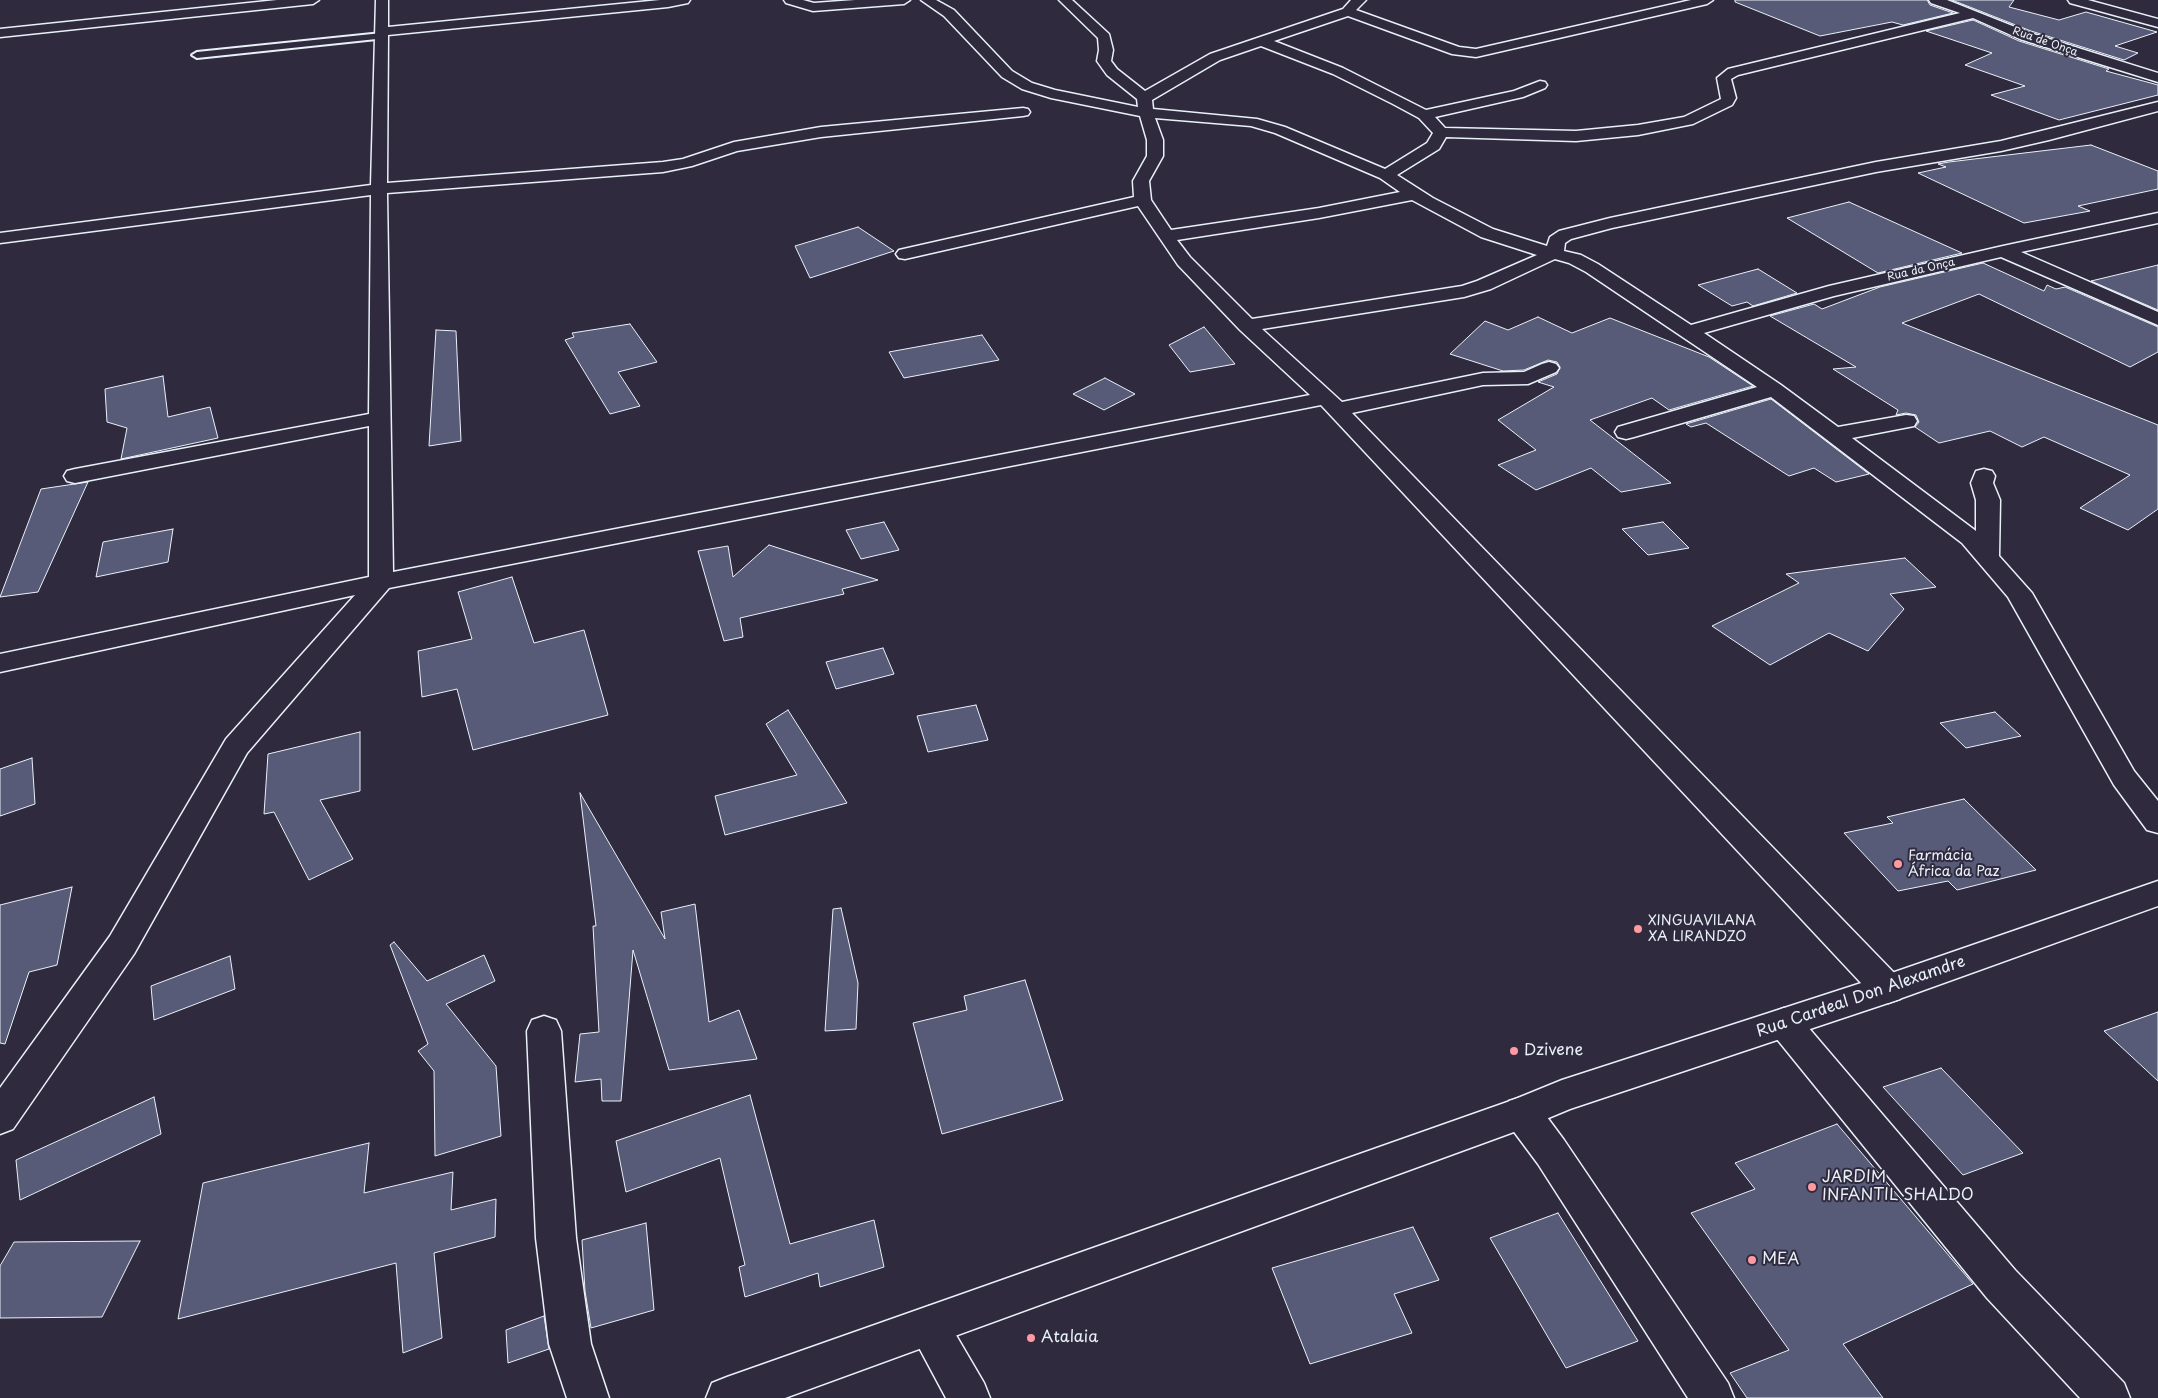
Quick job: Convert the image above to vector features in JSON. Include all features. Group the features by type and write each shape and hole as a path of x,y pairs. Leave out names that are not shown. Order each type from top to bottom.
{"street":[{"path":"0,33 313,0"},
{"path":"0,1117 122,945 236,746 381,582 379,189 382,0"},
{"path":"381,34 684,0"},
{"path":"790,0 813,7 904,0"},
{"path":"927,0 949,13 1006,74 1027,86 1077,100 1145,105 1264,124 1386,175 1461,222 1520,245 1575,259 1592,268 1774,389 1836,434 1970,538 2019,592 2124,778 2158,822"},
{"path":"1065,0 1104,37 1106,50 1104,61 1145,105 1155,140 1155,156 1141,181 1143,200 1184,261 1247,326 1331,404 1888,989"},
{"path":"1145,105 1215,57 1261,41 1352,4 1457,51 1476,53 1707,0"},
{"name":"Rua de Onça","path":"1935,0 2025,36 2158,78"},
{"path":"2074,0 2158,23"},
{"path":"1261,41 1338,72 1424,115 1441,132 1576,136 1638,130 1688,121 1727,102 1729,98 1724,78 1733,72 1974,14"},
{"path":"1424,115 1511,96 1540,85"},
{"path":"1554,253 1556,241 1565,235 1610,223 1876,167 2001,146 2158,106"},
{"path":"0,238 379,189 663,167 686,163 734,147 803,135 1023,112"},
{"path":"1386,175 1433,146 1441,132"},
{"path":"1166,236 1318,213 1415,194"},
{"path":"905,254 1143,200"},
{"name":"Rua da Onça","path":"1687,332 1829,292 2003,251 2158,218"},
{"path":"2003,251 2158,319"},
{"path":"1247,326 1464,291 1484,285 1554,253"},
{"path":"0,663 381,582 1331,404 1483,379 1528,378 1548,368"},
{"path":"1626,432 1774,389"},
{"path":"75,476 380,418"},
{"path":"1836,434 1906,422"},
{"path":"1984,476 1982,483 1988,500 1987,557"},
{"name":"Rua Cardeal Don Alexamdre","path":"727,1398 1522,1113 1562,1096 1888,989 2158,893"},
{"path":"1784,1023 2001,1284 2109,1398"},
{"path":"544,1031 556,1238 570,1344 588,1398"},
{"path":"1522,1113 1551,1152 1713,1398"},
{"path":"929,1326 969,1398"}],"lane":[{"path":"197,55 381,34"}],"building":[{"path":"1735,0 1927,0 1930,5 1953,13 1903,25 1892,22 1820,36 1735,2"},
{"path":"1952,0 2014,0 2009,7 2059,20 2086,12 2157,32 2115,46 2138,53 2124,60 2031,31"},
{"path":"1973,20 2019,41 2109,69 2106,71 2158,85 2158,95 2059,120 1991,95 2025,86 1965,65 1992,53 1926,31"},
{"path":"2091,145 2158,171 2158,189 2078,206 2090,211 2024,223 1918,173 1946,167 1938,164 1949,162"},
{"path":"1849,202 1962,253 1878,273 1787,218"},
{"path":"858,227 894,251 810,278 795,246"},
{"path":"1983,263 2044,291 2047,285 2056,289 2065,287 2158,327 2158,352 2130,367 1979,294 1902,323 2158,425 2158,509 2128,530 2080,508 2130,475 2044,437 2022,447 1990,431 1939,443 1915,427 1919,422 1916,415 1906,413 1896,415 1898,410 1833,369 1856,367 1770,316 1814,304 1822,309 1880,287"},
{"path":"2158,265 2158,310 2091,281"},
{"path":"1758,269 1797,293 1753,306 1747,302 1732,306 1698,285"},
{"path":"1538,317 1572,333 1610,318 1709,357 1753,386 1669,410 1652,398 1590,420 1671,483 1621,492 1591,468 1536,490 1498,465 1536,450 1498,420 1554,387 1538,382 1557,374 1560,367 1557,362 1548,360 1524,370 1503,371 1450,354 1485,321 1508,330"},
{"path":"630,324 657,362 618,372 640,406 610,414 565,340 574,337 572,333"},
{"path":"1204,327 1235,364 1190,372 1169,345"},
{"path":"436,330 456,331 461,441 429,446"},
{"path":"982,335 999,360 904,378 889,352"},
{"path":"163,376 168,417 210,407 218,438 121,459 127,428 107,422 105,389"},
{"path":"1105,378 1135,394 1104,410 1073,394"},
{"path":"1771,399 1869,474 1836,482 1814,468 1789,476 1706,423 1691,427 1686,424"},
{"path":"88,482 38,592 0,597 41,489"},
{"path":"884,522 899,550 861,559 846,530"},
{"path":"1663,522 1689,548 1648,555 1622,529"},
{"path":"173,529 168,562 96,577 103,542"},
{"path":"769,545 878,580 842,589 844,594 740,618 743,637 724,641 698,551 728,546 733,577"},
{"path":"1905,558 1936,587 1890,594 1904,609 1868,651 1829,633 1770,665 1712,626 1799,583 1786,574"},
{"path":"512,577 534,643 584,630 608,715 473,750 457,689 422,697 418,651 472,639 458,592"},
{"path":"883,648 894,674 836,689 826,662"},
{"path":"976,705 988,740 928,752 917,716"},
{"path":"788,710 847,803 725,835 715,796 797,775 766,724"},
{"path":"1995,712 2021,736 1966,748 1940,723"},
{"path":"360,732 360,791 320,800 353,859 309,880 274,812 264,814 268,754"},
{"path":"32,758 35,804 0,816 0,769"},
{"path":"580,793 665,939 661,912 695,904 709,1022 739,1010 757,1059 669,1070 633,950 621,1101 602,1101 601,1079 575,1082 580,1034 599,1032 593,926 596,926"},
{"path":"1964,799 2036,870 1957,890 1948,881 1898,891 1844,833 1893,823 1887,817"},
{"path":"72,887 57,965 29,972 5,1044 0,1043 0,905"},
{"path":"841,908 858,983 856,1029 825,1031 833,909"},
{"path":"394,942 427,981 484,955 495,981 446,1004 496,1066 501,1136 435,1156 434,1071 418,1051 428,1044 390,945"},
{"path":"230,956 235,989 154,1020 151,986"},
{"path":"1025,980 1063,1100 942,1134 913,1023 967,1010 964,996"},
{"path":"2158,1012 2158,1081 2104,1031"},
{"path":"1941,1068 2023,1153 1963,1175 1883,1087"},
{"path":"750,1095 790,1244 874,1220 884,1267 820,1287 818,1273 745,1297 739,1267 745,1265 720,1158 626,1192 616,1141"},
{"path":"154,1097 161,1134 20,1200 16,1160"},
{"path":"1837,1124 1973,1284 1843,1344 1883,1398 1747,1398 1730,1373 1789,1350 1691,1213 1755,1189 1735,1163"},
{"path":"369,1143 364,1193 453,1172 451,1210 496,1199 495,1237 434,1253 442,1338 403,1353 396,1263 178,1319 203,1183"},
{"path":"1558,1213 1638,1341 1566,1368 1490,1238"},
{"path":"646,1223 654,1310 591,1328 585,1291 582,1240"},
{"path":"1413,1227 1439,1280 1394,1294 1412,1333 1310,1364 1272,1268"},
{"path":"140,1241 102,1317 0,1318 0,1266 14,1242"},
{"path":"544,1316 549,1349 508,1363 506,1330"}],"place":[{"name":"Farmácia África da Paz","path":"1898,864"},
{"name":"XINGUAVILANA XA LIRANDZO","path":"1638,929"},
{"name":"Dzivene","path":"1514,1051"},
{"name":"JARDIM INFANTIL SHALDO","path":"1812,1187"},
{"name":"MEA","path":"1752,1260"},
{"name":"Atalaia","path":"1031,1338"}]}
